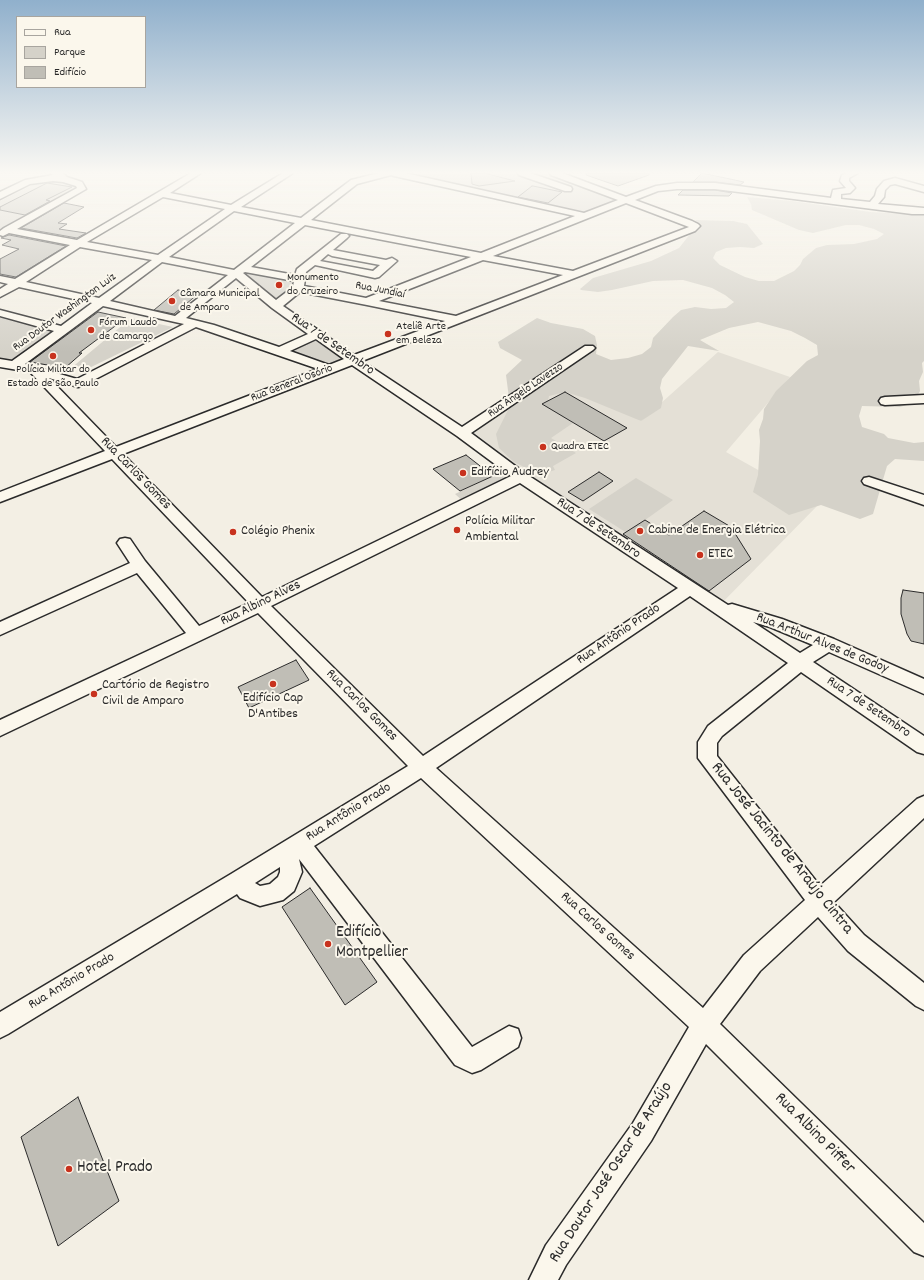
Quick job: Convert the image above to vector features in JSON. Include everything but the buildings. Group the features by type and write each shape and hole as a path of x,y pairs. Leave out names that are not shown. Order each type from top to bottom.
{"street":[{"name":"Rua Jundiaí","path":"9,233 239,271 298,283 367,302 458,320"},
{"path":"0,294 98,233"},
{"name":"Rua Doutor Washington Luiz","path":"15,366 100,302 197,233"},
{"path":"176,320 287,233"},
{"path":"276,306 319,264 357,233"},
{"path":"362,233 572,274"},
{"path":"367,302 540,233"},
{"name":"Rua General Osório","path":"0,497 458,320 572,274 682,233"},
{"path":"298,283 301,272 344,236"},
{"path":"319,264 375,275 391,263 332,253"},
{"name":"Rua 7 de Setembro","path":"239,271 276,306 462,433 521,477 718,606 799,663 924,746"},
{"path":"0,279 210,327 329,369"},
{"path":"0,313 63,330"},
{"path":"0,363 34,369 78,383 194,324"},
{"path":"279,352 317,334"},
{"name":"Rua Ângelo Lavezzo","path":"462,433 589,348"},
{"name":"Rua Carlos Gomes","path":"34,369 260,604 422,767 704,1025"},
{"path":"885,401 924,399"},
{"name":"Rua Albino Alves","path":"0,728 197,635 521,477"},
{"path":"869,481 924,500"},
{"path":"125,543 139,564 197,635"},
{"path":"0,629 139,564"},
{"name":"Rua Antônio Prado","path":"0,1026 239,881 422,767 690,588"},
{"name":"Rua Arthur Alves de Godoy","path":"718,606 776,623 828,644 924,687"},
{"name":"Rua José Jacinto de Araújo Cintra","path":"828,644 812,653 714,731 707,742 708,758 819,902 856,943 924,998"},
{"name":"Rua Doutor José Oscar de Araújo","path":"543,1280 556,1255 642,1132 704,1025 752,963 924,805"},
{"path":"239,881 248,891 260,896 275,893 286,884 291,872 293,847"},
{"path":"293,847 464,1056 472,1061 509,1038"},
{"name":"Rua Albino Piffer","path":"704,1025 924,1242"}],"shaded area":[{"path":"718,352 790,377 726,452 819,504 718,607 462,433 555,371 641,421"}],"green space":[{"path":"691,233 754,233 763,244 754,248 726,248 716,252 713,258 720,265 745,277 759,281 774,281 794,271 803,259 816,248 827,245 854,244 877,239 884,234 881,233 924,233 923,372 919,381 920,391 913,403 900,407 862,406 859,416 862,427 884,434 888,438 914,443 924,442 924,461 895,459 887,466 873,514 860,519 821,505 789,515 753,492 758,475 760,441 759,430 763,419 764,409 776,391 807,361 818,355 817,345 805,338 791,331 758,322 729,328 700,340 719,351 688,346 662,379 660,388 663,398 661,408 641,421 585,398 565,392 549,396 548,401 573,423 551,438 576,453 553,466 555,470 540,475 514,462 499,448 496,434 510,406 506,375 522,360 500,348 498,342 537,318 551,323 583,329 595,336 597,345 596,354 611,360 628,358 642,354 651,347 653,338 681,310 695,307 711,309 726,308 734,302 712,288 683,280 653,281 598,292 580,289 593,278 651,261 679,248"},
{"path":"244,271 299,280 298,288 274,304 241,273"},
{"path":"0,313 63,330 15,365 0,361"},
{"path":"131,318 173,327 83,371 70,369"},
{"path":"316,340 340,356 342,360 329,365 295,353 294,350"},
{"path":"501,472 511,480 465,503 455,494"},
{"path":"636,478 673,500 627,533 589,509"}],"place":[{"name":"Monumento do Cruzeiro","path":"279,285"},
{"name":"Câmara Municipal de Amparo","path":"172,301"},
{"name":"Fórum Laudo de Camargo","path":"91,330"},
{"name":"Ateliê Arte em Beleza","path":"388,334"},
{"name":"Polícia Militar do Estado de São Paulo","path":"53,356"},
{"name":"Quadra ETEC","path":"543,447"},
{"name":"Edifício Audrey","path":"463,473"},
{"name":"Polícia Militar Ambiental","path":"457,530"},
{"name":"Cabine de Energia Elétrica","path":"640,531"},
{"name":"Colégio Phenix","path":"233,532"},
{"name":"ETEC","path":"700,555"},
{"name":"Edifício Cap D'Antibes","path":"273,684"},
{"name":"Cartório de Registro Civil de Amparo","path":"94,694"},
{"name":"Edifício Montpellier","path":"328,944"},
{"name":"Hotel Prado","path":"69,1169"}]}
